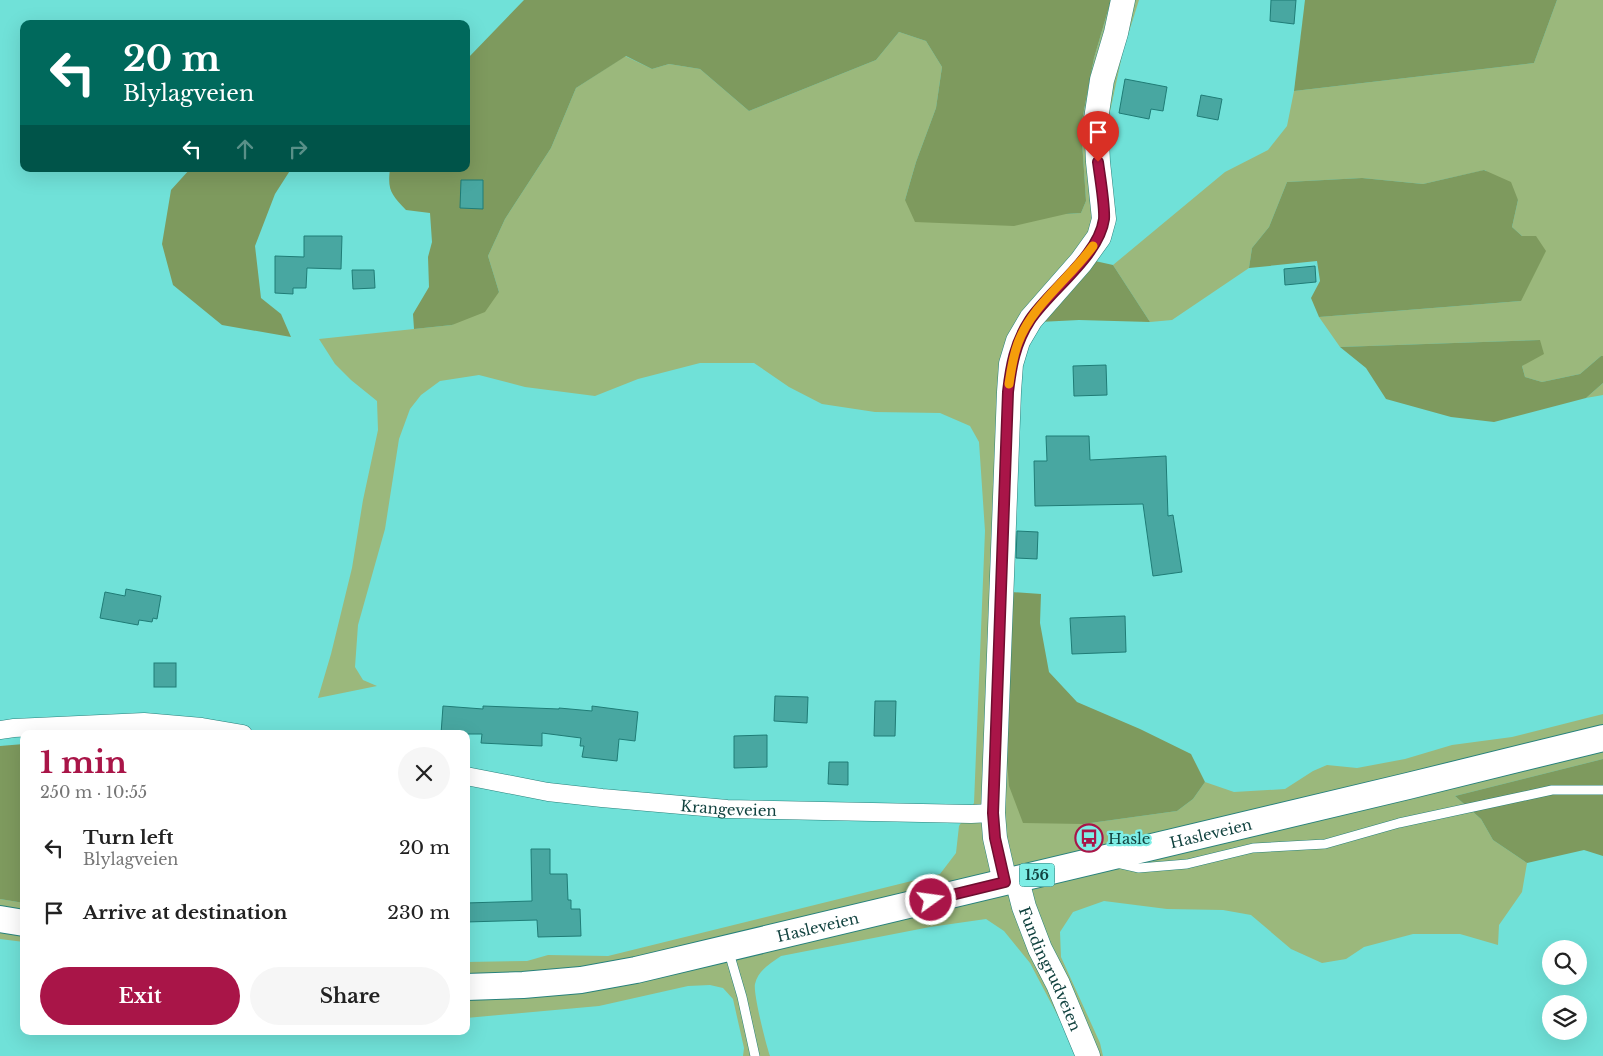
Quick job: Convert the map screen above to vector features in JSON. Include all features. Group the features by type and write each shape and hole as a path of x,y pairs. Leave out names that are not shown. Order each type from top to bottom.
{"main road":[{"name":"Hasleveien","path":"470,987 523,986 581,980 636,970 1603,738"},
{"path":"0,919 20,922"}],"street":[{"name":"Fundingrudveien","path":"1088,1056 1058,984 1040,950 1024,907 1011,881 995,838 993,813 1008,392 1011,364 1018,341 1031,319 1081,262 1099,237 1104,219 1096,119 1102,80 1116,33 1123,0"},
{"path":"0,730 144,722 220,730"},
{"name":"Krangeveien","path":"470,777 548,792 727,810 993,813"}],"lane":[{"path":"1100,859 1139,868 1187,864 1253,848 1325,844 1399,823 1552,790 1603,790"},
{"path":"728,949 742,997 755,1056"}],"green space":[{"path":"524,0 1111,0 1094,58 1081,126 1086,201 1081,213 1066,214 1014,226 915,222 905,200 916,162 936,108 942,67 926,41 899,32 876,60 749,111 700,69 669,64 652,69 626,56 576,88 551,148 505,219 488,256 499,292 485,312 452,325 414,329 413,314 429,287 428,257 432,242 430,213 406,210 401,205 390,188 390,172 470,172 470,56"},
{"path":"1111,0 1139,0 1123,51 1108,121 1109,168 1114,210 1048,308 1017,364 1011,592 1083,824 1177,811 1193,799 1205,782 1234,792 1285,789 1313,771 1327,765 1357,768 1405,759 1452,745 1512,737 1603,714 1603,759 1455,796 1481,819 1493,840 1527,863 1522,892 1499,925 1498,945 1460,934 1413,934 1364,947 1346,959 1322,963 1291,949 1251,915 1223,910 1167,909 1104,901 1073,912 1060,932 1061,957 1100,1043 1103,1056 1076,1056 1071,1041 1030,963 1004,931 986,919 930,927 781,956 762,971 755,984 758,1008 770,1056 743,1056 744,1048 733,999 723,988 710,985 688,986 599,1006 470,1018 470,962 527,961 548,955 608,956 940,874 956,853 959,826 974,803 985,531 979,442 970,426 940,413 875,412 822,404 789,387 754,363 700,363 638,379 595,396 525,387 479,375 440,381 421,395 410,409 399,439 385,529 358,625 355,667 363,680 377,686 318,698 352,568 363,500 378,430 377,401 335,364 319,339 452,325 499,292 488,256 505,219 551,148 576,88 625,56 652,69 669,64 700,69 749,111 876,60 899,32 926,41 942,67 936,108 916,162 905,200 1066,214 1081,213 1086,201 1081,126 1094,58"},
{"path":"1305,0 1557,0 1534,63 1294,91"},
{"path":"1557,0 1603,0 1603,356 1580,374 1542,382 1525,377 1522,366 1539,340 1340,347 1319,317 1521,301 1522,236 1512,227 1518,200 1485,170 1423,184 1362,178 1287,182 1269,227 1252,248 1249,268 1172,320 1150,322 1113,265 1225,172 1268,150 1287,126 1294,91 1534,63"},
{"path":"1484,170 1511,182 1518,200 1512,227 1522,236 1536,236 1546,251 1521,301 1319,317 1311,298 1320,281 1317,261 1249,268 1252,248 1269,227 1287,182 1362,178 1423,184"},
{"path":"187,172 289,172 275,194 255,246 261,298 281,314 291,337 222,325 173,285 162,244 171,190"},
{"path":"1095,261 1113,265 1150,322 1079,320 1039,322"},
{"path":"1540,340 1544,354 1522,366 1525,377 1542,382 1580,374 1603,356 1603,383 1586,398 1494,422 1451,417 1386,399 1366,368 1340,347"},
{"path":"1603,383 1603,395 1586,398"},
{"path":"1011,592 1041,594 1040,623 1049,672 1077,702 1140,729 1191,754 1205,782 1193,799 1177,811 1083,824 1023,823 1009,786 1004,725"},
{"path":"20,744 20,902 0,899 0,746"},
{"path":"1603,759 1603,856 1584,850 1527,863 1493,840 1481,819 1455,796"},
{"path":"0,899 20,902 20,942 0,939"}],"building":[{"path":"1271,0 1296,0 1294,24 1270,21"},
{"path":"1125,79 1167,87 1163,111 1151,109 1149,119 1119,113"},
{"path":"1201,95 1222,99 1218,120 1197,116"},
{"path":"461,180 483,180 483,209 460,208"},
{"path":"304,236 342,236 341,269 307,268 306,288 293,288 293,294 275,293 275,256 304,257"},
{"path":"1315,266 1316,282 1285,285 1284,269"},
{"path":"352,270 374,270 375,288 353,289"},
{"path":"1106,365 1107,395 1074,396 1073,366"},
{"path":"1046,436 1089,436 1090,460 1166,456 1168,516 1173,515 1182,572 1153,576 1143,504 1035,506 1034,461 1047,461"},
{"path":"1017,531 1038,532 1037,559 1016,558"},
{"path":"126,589 161,596 157,619 153,618 152,622 139,620 138,625 100,618 105,592 125,596"},
{"path":"1125,616 1126,652 1072,654 1070,618"},
{"path":"154,663 176,663 176,687 154,687"},
{"path":"775,696 808,697 807,723 774,721"},
{"path":"875,701 896,701 895,736 874,736"},
{"path":"443,706 483,709 483,706 559,708 592,711 592,706 638,712 635,741 619,739 617,761 582,757 584,746 580,746 581,738 542,733 542,746 481,743 482,734 470,734 470,730 441,730"},
{"path":"767,735 767,767 734,768 734,736"},
{"path":"829,762 848,762 848,785 828,784"},
{"path":"531,849 550,849 550,874 567,874 568,900 571,900 571,909 580,909 581,936 538,937 537,920 470,922 470,903 532,901"}],"slow traffic":[{"path":"1009,384 1011,364 1018,341 1031,319 1093,246"}],"place":[{"name":"Hasle","path":"1089,838"}],"route":[{"path":"931,900 1005,882 995,838 993,813 1008,392 1011,364 1018,341 1031,319 1049,296 1081,262 1099,237 1104,219 1098,162"}]}
